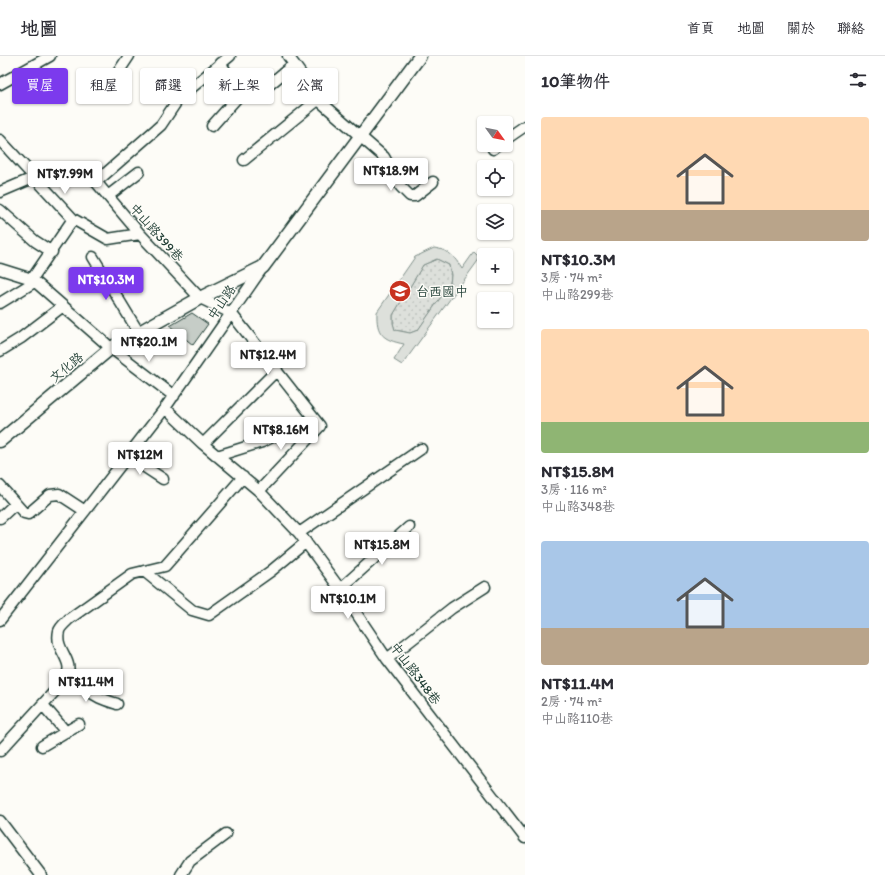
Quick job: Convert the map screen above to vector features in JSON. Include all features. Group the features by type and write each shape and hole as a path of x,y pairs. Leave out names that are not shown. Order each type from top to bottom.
{"main road":[{"name":"中山路","path":"263,267 420,56"},
{"name":"文化路","path":"0,441 111,348 200,298 263,267"}],"street":[{"path":"0,84 50,56"},
{"path":"121,68 129,56"},
{"path":"227,58 230,68"},
{"name":"中山路399巷","path":"227,58 179,98 160,125 96,182 140,234 200,298 231,313"},
{"path":"274,78 291,60"},
{"path":"212,126 232,104"},
{"path":"244,160 313,104"},
{"path":"324,104 384,157 401,187 410,196 415,196 433,182"},
{"path":"513,134 525,126"},
{"path":"0,140 33,178 73,219 108,239 140,234"},
{"path":"108,196 139,172"},
{"path":"0,192 33,178"},
{"path":"0,210 35,241 52,252"},
{"path":"0,304 31,284 32,279 52,252 73,219"},
{"path":"93,258 139,333"},
{"name":"中山路","path":"0,620 174,396 263,267"},
{"path":"0,269 32,279 111,348 174,396"},
{"path":"0,351 21,338 64,306"},
{"path":"231,313 320,426 259,491"},
{"path":"204,444 277,370"},
{"name":"中山路348巷","path":"165,408 217,456 259,491 299,533 340,589 387,659 525,838"},
{"path":"217,456 262,442 280,433"},
{"path":"299,533 421,449"},
{"path":"128,456 164,479"},
{"path":"0,751 43,705 69,673 70,667 61,648 59,631 63,625 69,619 132,574 165,566 243,477"},
{"path":"0,486 24,513 28,514 50,495 59,494 85,511"},
{"path":"0,518 15,504"},
{"path":"340,589 409,527"},
{"path":"144,571 192,610 209,615 271,571 306,542"},
{"path":"387,659 452,608 485,587"},
{"path":"69,673 77,677 84,687 96,697 117,704"},
{"path":"43,705 66,732"},
{"path":"42,746 79,724"},
{"path":"0,821 41,875"},
{"path":"181,875 190,862 226,834"}],"shaded area":[{"path":"434,248 444,250 451,254 462,269 474,252 477,255 477,262 402,365 394,360 404,344 386,338 382,335 378,326 377,312 415,257","holes":["437,259 449,265 451,275 450,284 418,330 410,333 395,330 393,315 423,265"]},
{"path":"437,259 449,265 451,275 450,284 418,330 410,333 395,330 393,315 423,265"}],"building":[{"path":"192,313 208,324 193,345 170,326"}],"place":[{"name":"台西國中","path":"400,291"}]}
